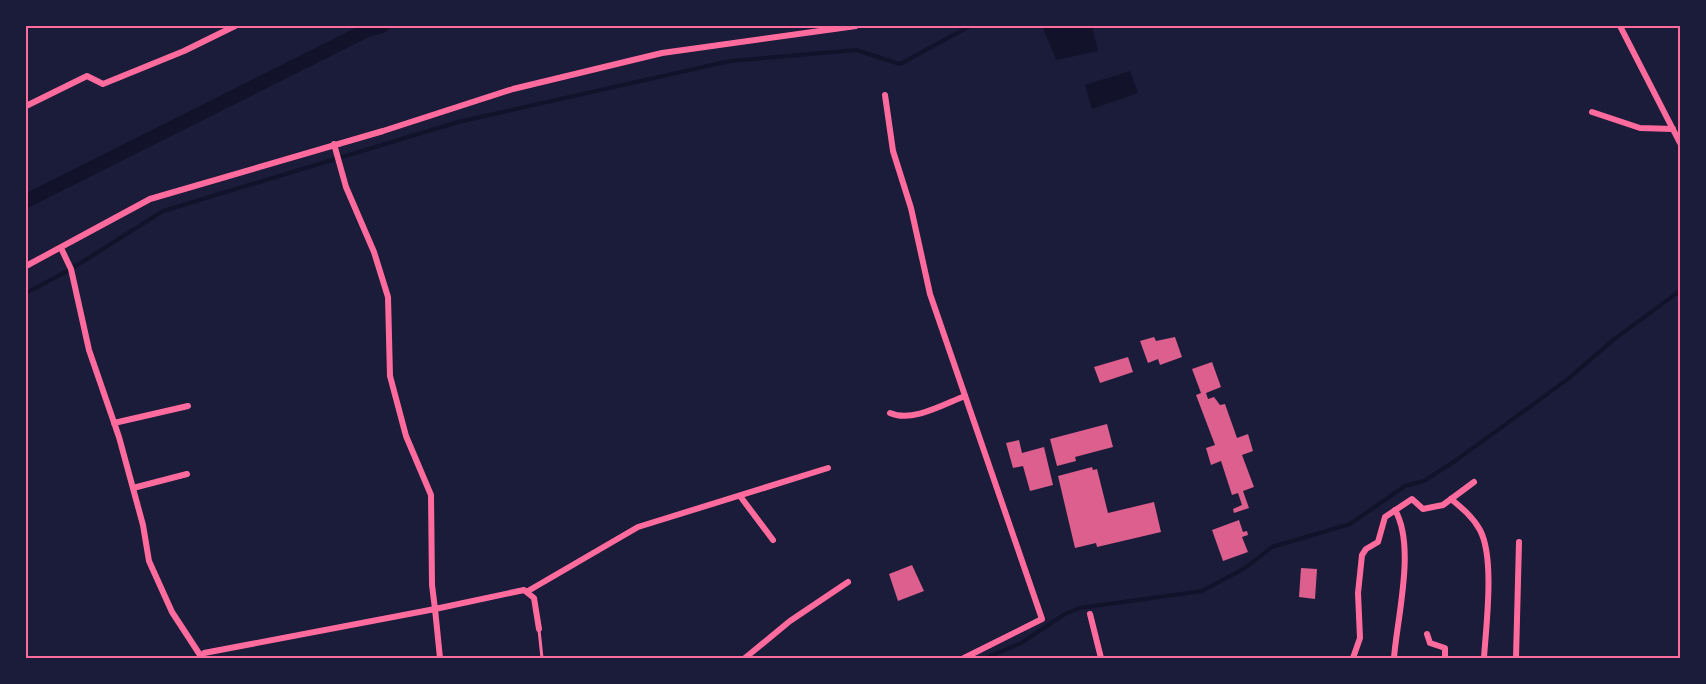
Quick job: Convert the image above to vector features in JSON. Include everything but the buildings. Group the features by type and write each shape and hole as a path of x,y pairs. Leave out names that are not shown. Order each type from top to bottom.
{"street":[{"path":"26,106 87,76 103,84 184,51 235,26"},
{"path":"26,266 150,199 513,88 662,53 856,26"},
{"path":"1620,26 1680,143"},
{"path":"885,95 893,151 911,208 930,294 1042,619 963,658"},
{"path":"1592,112 1640,128 1673,129"},
{"path":"334,144 346,187 374,252 388,297 390,376 406,436 431,495 432,585 440,658"},
{"path":"61,248 71,268 89,350 133,488 157,584 203,656 522,590 528,591 638,527 828,468"},
{"path":"890,413 901,416 912,415 965,396"},
{"path":"114,423 188,406"},
{"path":"133,488 187,474"},
{"path":"1353,658 1360,638 1357,630 1362,554 1377,543 1384,519 1412,499 1425,510 1439,507 1474,482"},
{"path":"740,496 773,540"},
{"path":"1451,499 1476,524 1485,542 1488,593 1484,658"},
{"path":"1394,658 1404,554 1403,531 1395,510"},
{"path":"1516,658 1519,542"},
{"path":"745,658 790,621 848,582"},
{"path":"528,591 534,598 539,629"},
{"path":"1090,614 1101,658"},
{"path":"1427,634 1430,643 1445,648 1445,658"}],"lane":[{"path":"539,629 542,658"}],"shaded area":[{"path":"1092,26 1098,51 1056,60 1043,28"},
{"path":"1130,71 1138,93 1092,109 1085,85"}],"waterway":[{"path":"26,201 367,30 382,26"},
{"path":"26,293 71,269 163,211 458,122 730,61 856,50 900,64 970,26"},
{"path":"986,658 1021,643 1065,614 1080,608 1202,591 1245,568 1272,547 1350,524 1405,486 1424,481 1455,461 1568,379 1613,340 1680,291"}]}
